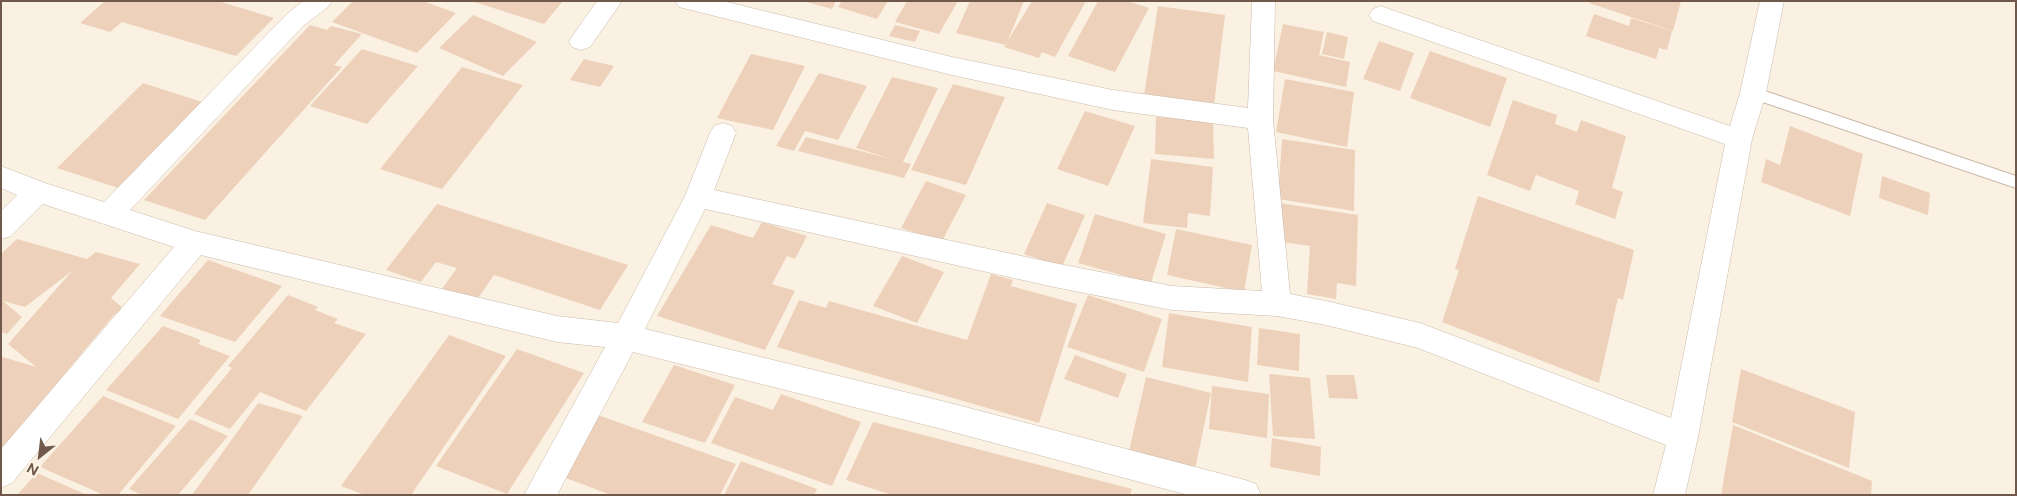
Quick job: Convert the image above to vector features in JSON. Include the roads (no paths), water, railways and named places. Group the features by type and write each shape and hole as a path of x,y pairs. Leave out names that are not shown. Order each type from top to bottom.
{"street":[{"path":"110,214 295,20 320,1"},
{"path":"581,41 610,1"},
{"path":"687,1 952,66 1113,100 1260,120"},
{"path":"1670,495 1683,437 1739,139 1753,92 1772,1"},
{"path":"1264,3 1260,120 1277,304"},
{"path":"1381,15 1739,139"},
{"path":"540,495 626,337 698,197 723,133"},
{"path":"1,178 38,192 195,242 557,329 626,337 942,415 1245,495"},
{"path":"1,228 38,192"},
{"path":"698,197 1044,273 1172,298 1277,304 1326,313 1420,336 1683,437"},
{"path":"1,473 195,242"}],"lane":[{"path":"1753,92 2016,182"}]}
